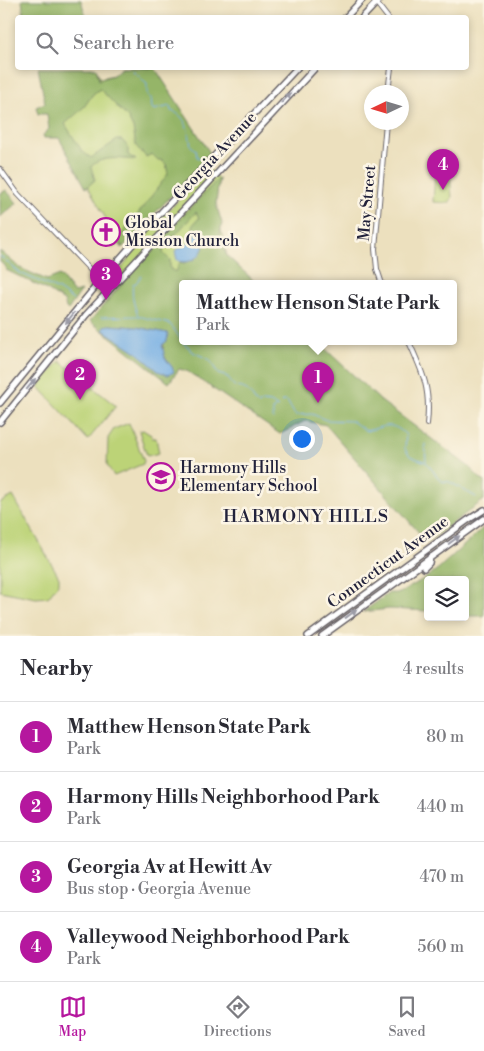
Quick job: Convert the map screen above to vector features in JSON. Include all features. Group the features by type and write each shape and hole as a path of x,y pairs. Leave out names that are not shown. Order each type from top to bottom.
{"main road":[{"path":"348,15 362,0"},
{"path":"365,15 377,1"},
{"name":"Georgia Avenue","path":"0,403 101,280 155,219 295,70"},
{"name":"Georgia Avenue","path":"0,422 111,288 313,70"},
{"path":"0,408 11,394 11,389"},
{"name":"Connecticut Avenue","path":"308,636 484,510"},
{"name":"Connecticut Avenue","path":"322,636 484,519"},
{"path":"424,568 429,563 432,555"},
{"path":"400,570 405,575"}],"street":[{"path":"377,1 386,15"},
{"path":"389,85 391,70"},
{"name":"May Street","path":"381,280 377,269 375,249 385,130"},
{"path":"0,169 18,194 111,288"},
{"path":"410,345 425,376 428,395 427,424"}],"green space":[{"path":"22,0 81,0 85,15 24,15"},
{"path":"38,70 96,70 99,80 113,75 119,70 156,70 210,153 123,247 118,238 168,174 166,164 152,154 146,157 136,146 133,128 128,118 100,89 65,124 82,151 91,158 117,140 122,140 128,147 128,155 136,160 106,159 95,163 91,167 95,180 86,188 59,138 44,138 43,135 49,129 47,114 38,114 36,107 45,103"},
{"path":"95,70 97,70 100,78 113,75 119,70 155,70 210,153 122,248 120,244 112,248 109,244 116,237 54,125"},
{"path":"209,169 219,179 215,204 227,256 253,280 179,280 179,328 113,280 154,225"},
{"path":"435,173 450,174 452,198 449,203 433,202"},
{"path":"219,178 216,204 222,223 219,239 227,256 253,280 179,280 179,345 321,345 381,401 468,466 484,482 484,500 427,542 326,425 305,421 280,434 187,371 179,369 169,383 90,321 154,246","holes":["196,212 199,218 192,226 200,234 204,243 195,259 184,263 180,262 176,272 170,269 170,260 163,253 164,247","109,325 136,327 167,333 163,351 165,358 172,367 158,371 135,351 103,330"]},
{"path":"6,190 17,203 0,217 0,194"},
{"path":"0,251 20,268 47,280 60,275 74,293 81,291 68,310 64,301 47,290 6,270 5,266 0,262"},
{"path":"60,361 116,406 88,440 38,386"},
{"path":"129,423 144,461 143,464 114,476 107,465 108,438 114,429"},
{"path":"143,430 151,435 152,438 156,438 159,453 147,456 139,431"},
{"path":"13,496 59,577 59,583 48,597 36,598 0,591 0,503"},
{"path":"484,527 484,616 469,616 469,576 428,576"},
{"path":"424,579 424,611 389,609 363,612 389,593 400,593"}],"water":[{"path":"197,232 202,237 204,243 200,254 190,261 183,262 177,260 175,251 190,242"},
{"path":"104,326 136,327 167,333 167,341 162,345 165,358 174,372 168,375 158,371 135,351 103,330"}],"waterway":[{"path":"132,70 147,84 147,96 151,98 154,110 170,106 171,111 181,116 188,130 191,146 196,150 197,157 200,158"},
{"path":"0,256 20,273 59,290 73,300"},
{"path":"138,315 133,300 132,288 133,284 141,276"},
{"path":"101,317 138,316 170,324 179,336"},
{"path":"185,345 191,351 210,360 218,374 228,377 233,385 248,391 259,405 262,402 271,403 277,407 283,401 287,401 295,415 312,414 326,420 352,421 366,431 387,426 396,427 406,435 405,449 410,456 426,462 441,481 450,482 476,497"},
{"path":"273,419 273,410 276,406"},
{"path":"425,444 426,461"}],"place":[{"name":"Valleywood Neighborhood Park","path":"443,190"},
{"name":"Global Mission Church","path":"106,232"},
{"name":"Georgia Av at Hewitt Av","path":"106,300"},
{"name":"Harmony Hills Neighborhood Park","path":"80,400"},
{"name":"Matthew Henson State Park","path":"318,403"},
{"name":"Harmony Hills Elementary School","path":"161,477"}],"district":[{"name":"HARMONY HILLS","path":"306,516"}]}
